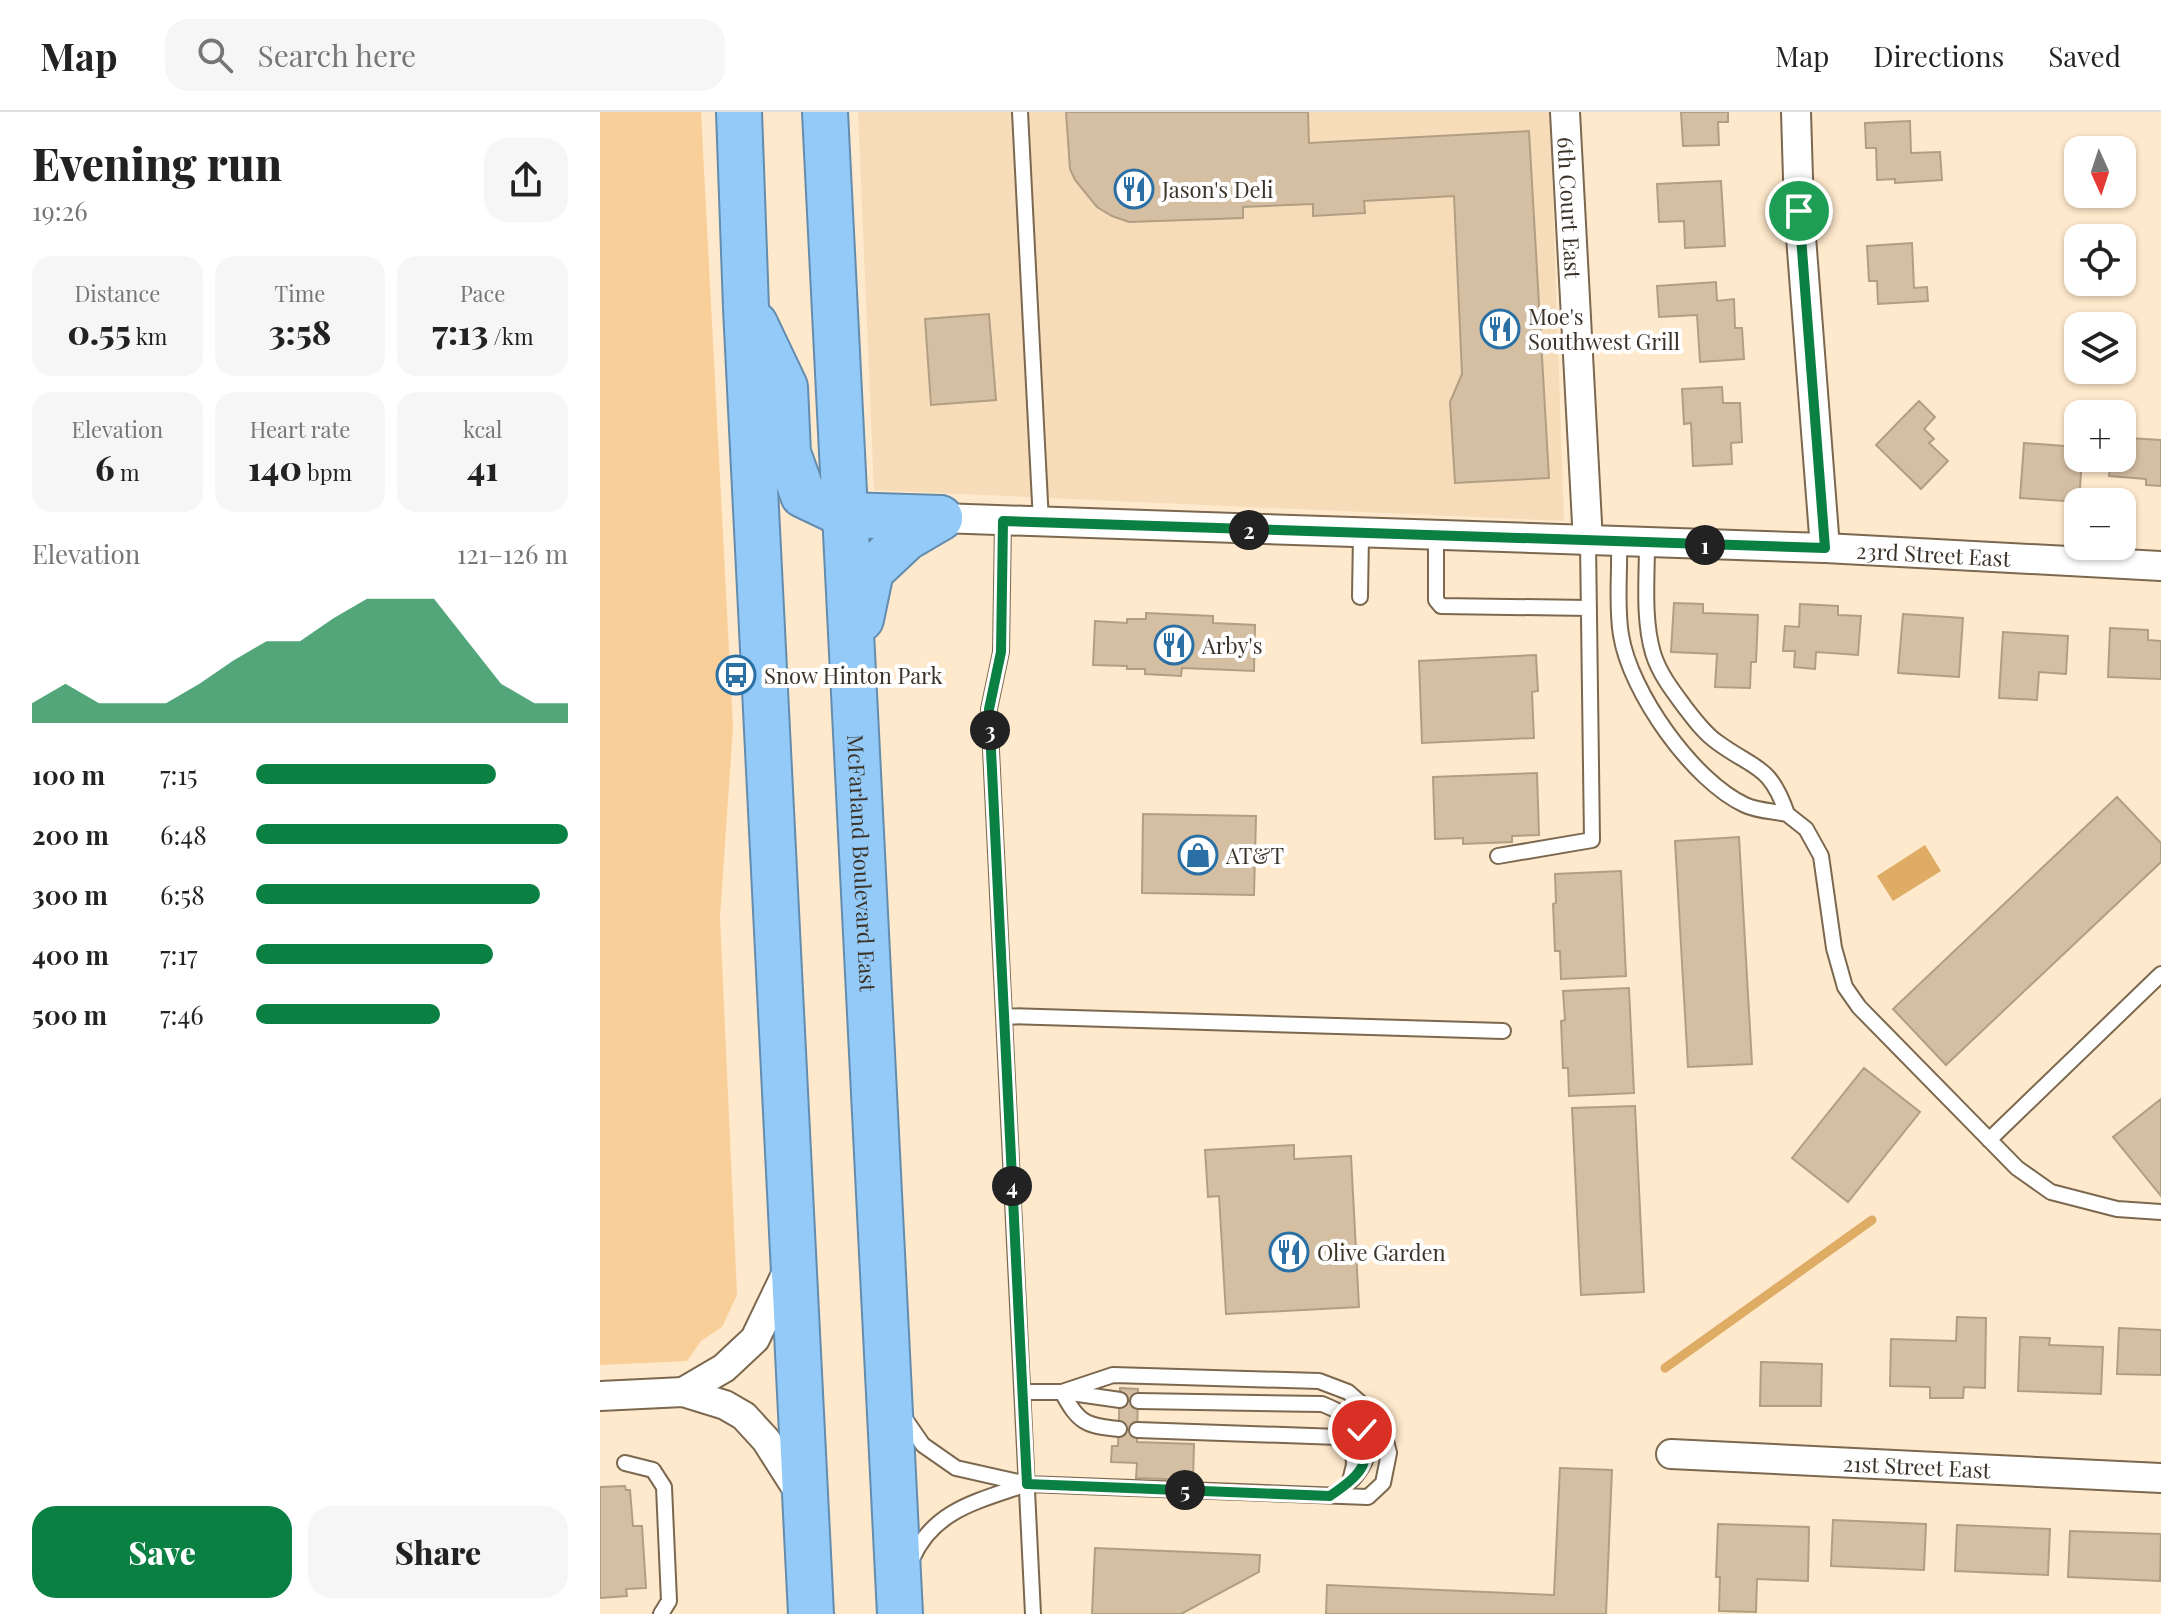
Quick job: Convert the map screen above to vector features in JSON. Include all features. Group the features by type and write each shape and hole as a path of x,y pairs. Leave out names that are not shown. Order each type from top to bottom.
{"highway":[{"path":"739,112 803,1499 811,1614"},
{"name":"McFarland Boulevard East","path":"825,112 899,1601"},
{"path":"746,308 785,387 788,453 803,495 845,515 940,518"},
{"path":"841,433 880,486 940,518"},
{"path":"852,660 871,571 906,538 940,518"}],"street":[{"name":"6th Court East","path":"1565,112 1588,542"},
{"path":"1796,112 1799,211 1825,548"},
{"name":"23rd Street East","path":"940,518 1825,548 2161,566"},
{"path":"683,1392 724,1368 755,1339 792,1261"},
{"path":"600,1396 683,1392 725,1405 744,1416 766,1440 803,1499"},
{"name":"21st Street East","path":"1671,1454 2161,1478"}],"lane":[{"path":"1020,112 1041,522"},
{"path":"1003,521 1001,652 989,709 1033,1614"},
{"path":"1360,597 1361,534"},
{"path":"1436,537 1436,600 1441,606 1589,608"},
{"path":"1498,856 1592,840 1588,542"},
{"path":"1633,543 1621,635 1640,685 1668,735 1707,779 1741,804 1755,810 1787,814 1806,829 1821,856 1834,948 1845,987 1859,1007 2017,1168 2051,1192 2117,1209 2161,1212"},
{"path":"1633,543 1653,652 1662,674 1695,720 1715,741 1765,773 1778,788 1787,814"},
{"path":"1989,1140 2161,974"},
{"path":"1004,1016 1503,1031"},
{"path":"889,1395 923,1445 956,1468 1027,1484 1368,1497 1383,1483 1389,1453 1383,1429 1371,1412 1348,1392 1319,1381 1113,1375 1062,1392"},
{"path":"1022,1392 1062,1392 1120,1400"},
{"path":"1062,1392 1074,1415 1096,1427 1119,1429"},
{"path":"1138,1401 1322,1404 1346,1414 1362,1430 1367,1447 1364,1466 1352,1480 1330,1496"},
{"path":"1137,1430 1339,1437 1353,1447 1352,1480"},
{"path":"625,1463 653,1470 664,1487 669,1601 661,1614"},
{"path":"899,1601 919,1544 936,1524 958,1508 1027,1484"}],"shaded area":[{"path":"600,112 701,112 733,727 720,917 737,1295 722,1327 701,1341 687,1361 600,1365"},
{"path":"858,112 1550,112 1564,521 874,490"},
{"path":"1925,845 1941,871 1893,901 1877,876"}],"building":[{"path":"1066,112 1308,112 1309,143 1529,131 1549,478 1455,483 1450,402 1462,374 1454,196 1364,201 1365,213 1313,216 1313,204 1243,207 1243,218 1129,222 1097,207 1075,180 1070,169"},
{"path":"1681,112 1728,112 1728,122 1718,122 1719,145 1683,146"},
{"path":"1910,121 1911,153 1940,152 1942,180 1895,183 1895,179 1877,180 1876,148 1866,148 1865,123"},
{"path":"1721,181 1725,246 1685,248 1684,221 1659,222 1657,184"},
{"path":"1912,243 1914,288 1927,287 1928,301 1878,304 1877,281 1869,281 1867,246"},
{"path":"1716,282 1717,301 1734,299 1735,328 1742,328 1744,359 1700,362 1697,315 1659,317 1657,286"},
{"path":"989,314 996,400 931,405 925,319"},
{"path":"1722,387 1723,403 1740,403 1742,442 1731,443 1732,464 1693,466 1691,423 1684,424 1682,389"},
{"path":"1919,401 1935,417 1924,429 1934,439 1929,443 1948,461 1921,489 1876,445"},
{"path":"2136,438 2161,440 2161,486 2146,485 2146,479 2109,476 2109,472 2136,472"},
{"path":"2024,443 2064,446 2064,472 2081,472 2080,488 2064,488 2064,501 2020,498"},
{"path":"1674,603 1703,604 1703,613 1758,615 1756,662 1751,662 1750,688 1715,687 1717,654 1671,652"},
{"path":"1800,604 1838,606 1838,615 1861,616 1858,655 1816,652 1815,669 1794,667 1795,651 1783,651 1785,626 1799,627"},
{"name":"Arby's","path":"1146,613 1213,616 1213,623 1255,625 1254,671 1182,668 1181,676 1145,674 1145,669 1127,669 1127,666 1093,665 1095,621 1127,623 1127,619 1146,619"},
{"path":"1903,614 1963,618 1959,677 1898,673"},
{"path":"2110,628 2148,630 2148,640 2161,641 2161,679 2108,677"},
{"path":"2003,632 2068,636 2066,674 2039,672 2037,700 1999,698"},
{"path":"1536,655 1538,691 1532,692 1534,738 1422,743 1419,661"},
{"path":"1537,773 1539,835 1512,836 1512,842 1463,844 1463,838 1435,839 1433,777"},
{"path":"2117,797 2161,843 2161,862 1946,1065 1893,1009"},
{"path":"1143,814 1256,816 1254,895 1142,893"},
{"path":"1739,837 1752,1064 1688,1067 1675,841"},
{"path":"1621,871 1626,976 1561,979 1560,951 1555,951 1555,874"},
{"path":"1629,988 1634,1093 1569,1096 1568,1068 1563,1068 1563,991"},
{"path":"1864,1068 1920,1112 1848,1202 1792,1158"},
{"path":"2161,1099 2161,1196 2113,1137"},
{"path":"1635,1106 1644,1292 1581,1295 1572,1108"},
{"name":"Olive Garden","path":"1294,1145 1294,1159 1351,1156 1359,1307 1226,1314 1219,1196 1208,1197 1205,1150"},
{"path":"1957,1317 1986,1318 1985,1388 1964,1387 1963,1398 1930,1398 1930,1387 1890,1386 1891,1339 1956,1341"},
{"path":"2119,1328 2161,1330 2161,1375 2117,1374"},
{"path":"2020,1337 2050,1338 2049,1345 2103,1347 2101,1394 2018,1391"},
{"path":"1761,1362 1822,1364 1821,1406 1760,1406"},
{"path":"1120,1388 1138,1389 1137,1442 1194,1444 1193,1480 1136,1478 1137,1463 1111,1462 1112,1446 1118,1446"},
{"path":"1560,1468 1612,1470 1606,1614 1326,1614 1327,1585 1554,1595"},
{"path":"625,1486 626,1490 630,1490 633,1526 642,1526 646,1588 626,1589 627,1596 600,1598 600,1487"},
{"path":"1833,1520 1926,1524 1924,1570 1831,1566"},
{"path":"1718,1524 1809,1527 1808,1581 1757,1579 1756,1612 1719,1611 1720,1577 1716,1577"},
{"path":"1957,1525 2050,1529 2048,1575 1955,1571"},
{"path":"2070,1531 2161,1534 2160,1581 2068,1577"},
{"path":"1095,1548 1260,1555 1259,1572 1181,1614 1092,1614"}],"waterway":[{"path":"1665,1368 1872,1220"}],"place":[{"name":"Jason's Deli","path":"1134,189"},
{"name":"Moe's Southwest Grill","path":"1500,329"},
{"name":"Arby's","path":"1174,645"},
{"name":"Snow Hinton Park","path":"736,675"},
{"name":"AT&T","path":"1198,855"},
{"name":"Olive Garden","path":"1289,1252"}],"route":[{"path":"1362,1430 1367,1447 1364,1466 1352,1480 1330,1496 1027,1484 989,709 1001,652 1003,521 1825,548 1799,211"}]}
